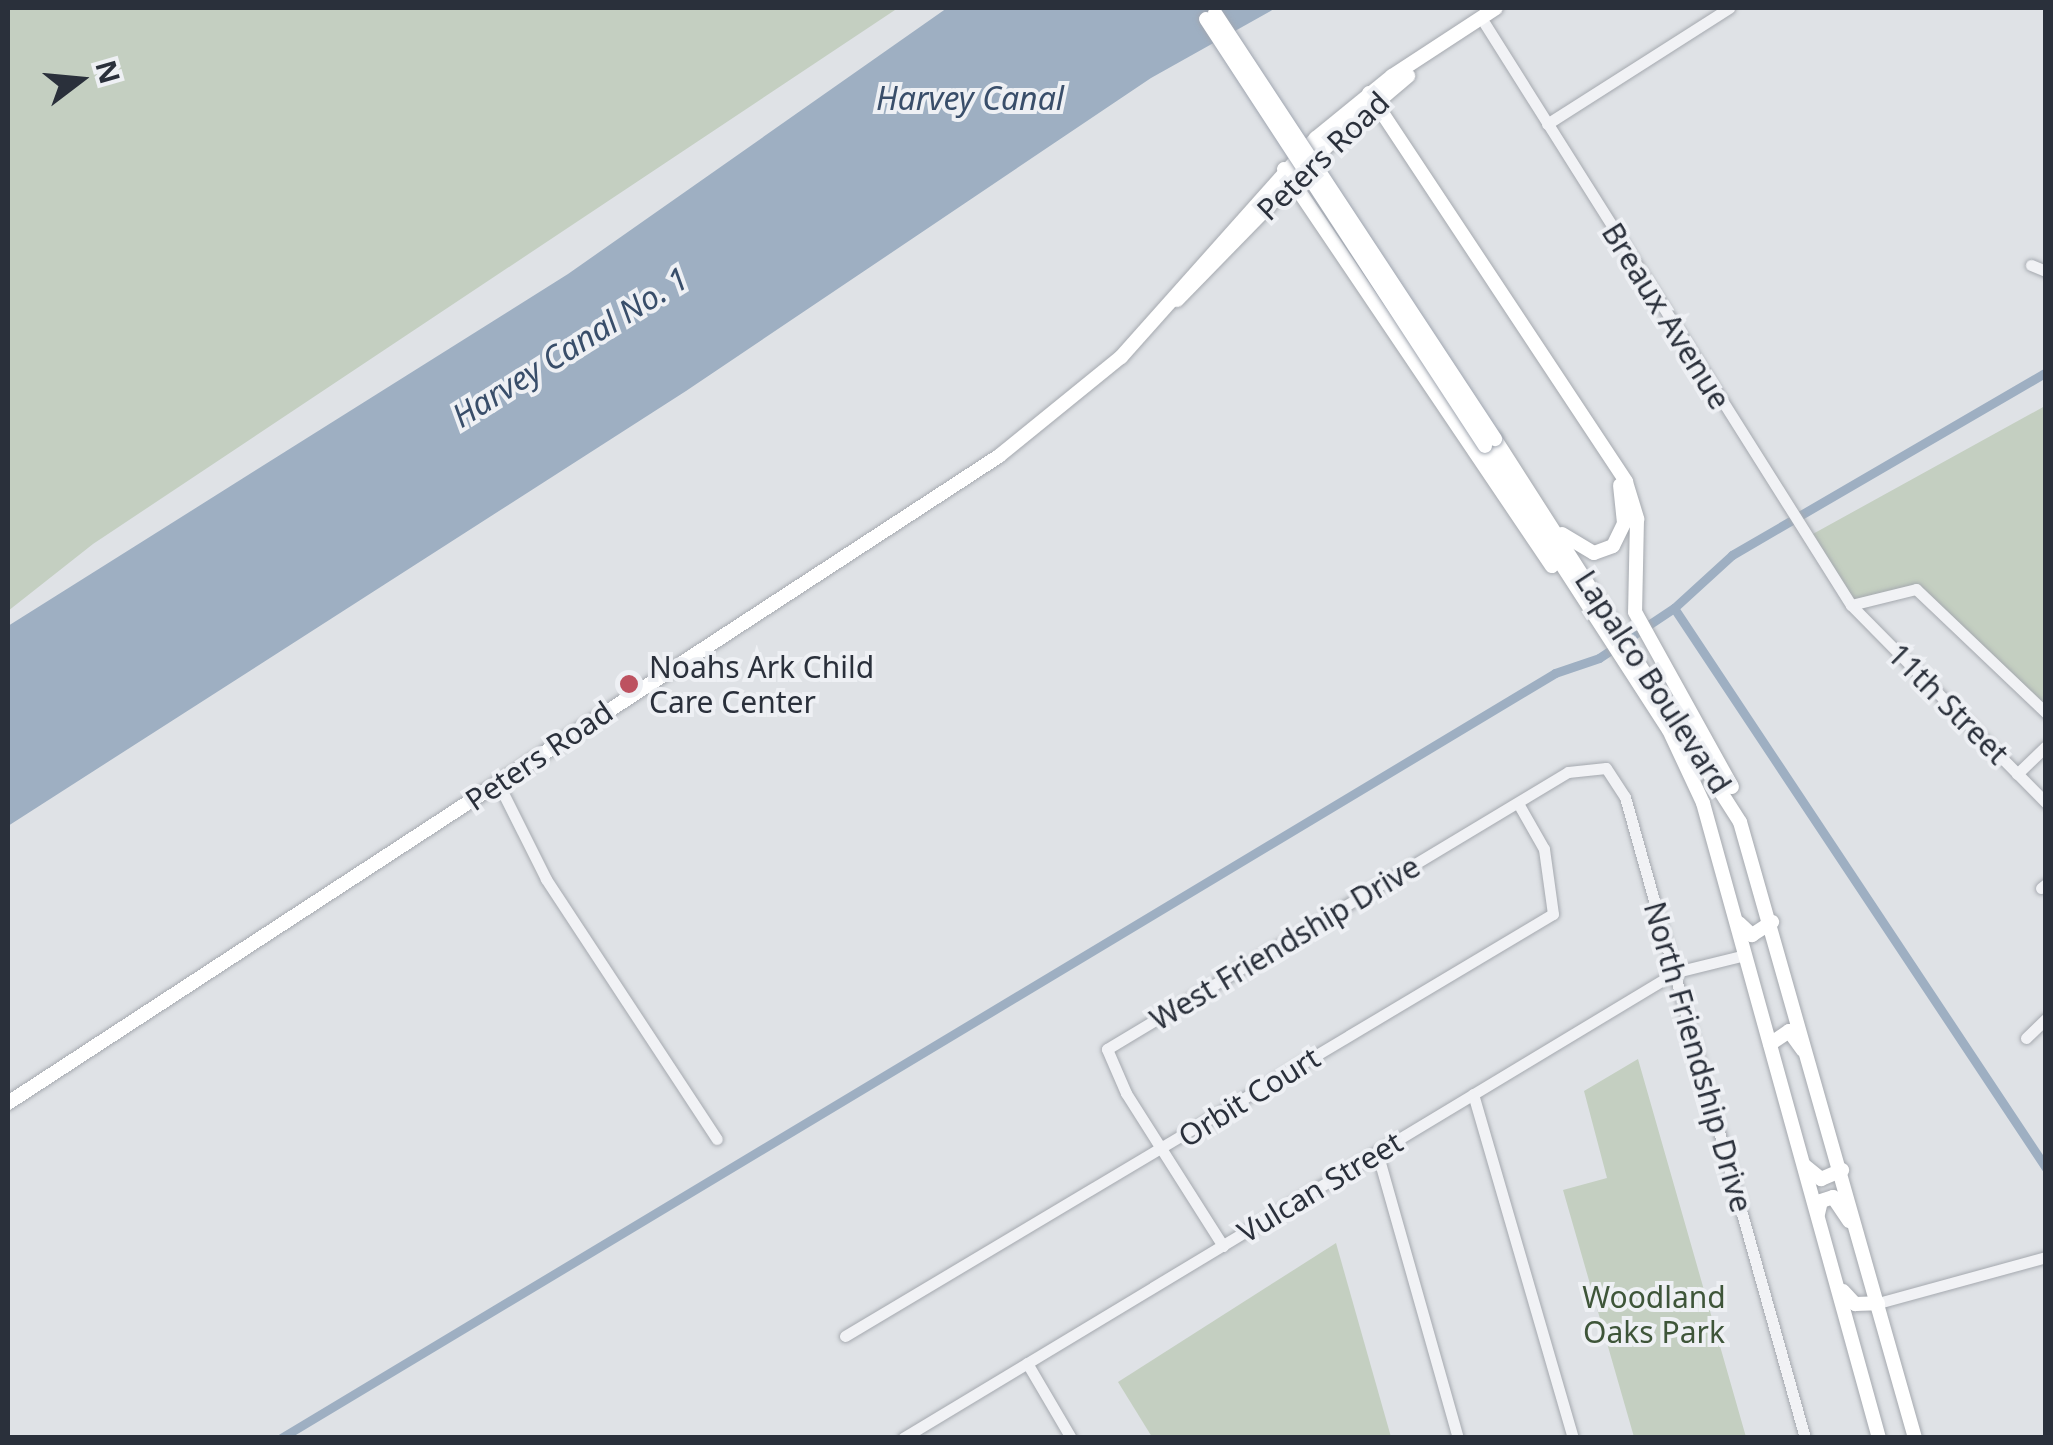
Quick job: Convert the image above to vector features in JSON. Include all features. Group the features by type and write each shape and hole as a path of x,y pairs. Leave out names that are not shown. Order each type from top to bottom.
{"main road":[{"name":"Lapalco Boulevard","path":"1198,8 1490,443 1550,522 1611,629"},
{"name":"Lapalco Boulevard","path":"1212,8 1611,629 1724,791 1760,877 1915,1438"},
{"name":"Peters Road","path":"8,1103 999,456 1120,358 1289,175 1373,98 1496,8"},
{"name":"Peters Road","path":"1373,98 1506,8"},
{"path":"1373,98 1614,466 1637,520 1635,612 1738,800 1760,877"},
{"path":"1289,175 1508,510 1611,629"},
{"path":"1550,522 1587,551 1613,546 1624,514 1614,466"},
{"name":"Lapalco Boulevard","path":"1629,656 1694,779 1879,1438"},
{"path":"1735,919 1752,935 1772,922"},
{"path":"1770,1044 1778,1032 1793,1034 1816,1078"},
{"path":"1804,1165 1821,1178 1842,1170"},
{"path":"1818,1214 1824,1198 1840,1201 1868,1268"},
{"path":"1838,1282 1855,1304 1878,1303"}],"street":[{"path":"1547,124 1729,8"},
{"name":"Breaux Avenue","path":"1485,24 1808,543 1851,605"},
{"path":"2031,265 2046,272"},
{"path":"1851,605 1916,590 2046,714"},
{"name":"11th Street","path":"1851,605 2046,803"},
{"path":"2017,774 2046,746"},
{"name":"North Friendship Drive","path":"1524,803 1590,765 1618,777 1805,1438"},
{"path":"498,783 546,879 717,1138"},
{"name":"West Friendship Drive","path":"1161,1151 1108,1048 1524,803"},
{"name":"Orbit Court","path":"845,1336 1553,914 1544,849 1524,803"},
{"name":"Vulcan Street","path":"903,1438 1676,972 1744,956"},
{"path":"2026,1038 2046,1019"},
{"path":"1473,1094 1573,1438"},
{"path":"1161,1151 1223,1246"},
{"path":"1378,1152 1458,1438"},
{"path":"1878,1303 2046,1257"},
{"path":"1027,1363 1071,1438"}],"green space":[{"path":"8,8 898,8 93,544 8,611"},
{"path":"2045,406 2045,713 1916,590 1851,605 1811,535"},
{"name":"Woodland Oaks Park","path":"1638,1059 1746,1437 1634,1437 1563,1190 1607,1178 1584,1091"},
{"path":"1336,1243 1391,1437 1152,1437 1118,1382"}],"water":[{"name":"Harvey Canal","path":"947,8 1276,8 1151,78 686,391 8,826 8,626 568,274"}],"waterway":[{"path":"281,1438 1555,673 1599,658 1674,608 1732,555 2046,372"},
{"path":"1674,608 2046,1168"}],"place":[{"name":"Noahs Ark Child Care Center","path":"629,684"}],"water label":[{"name":"Harvey Canal No. 1","path":"570,347"}]}
